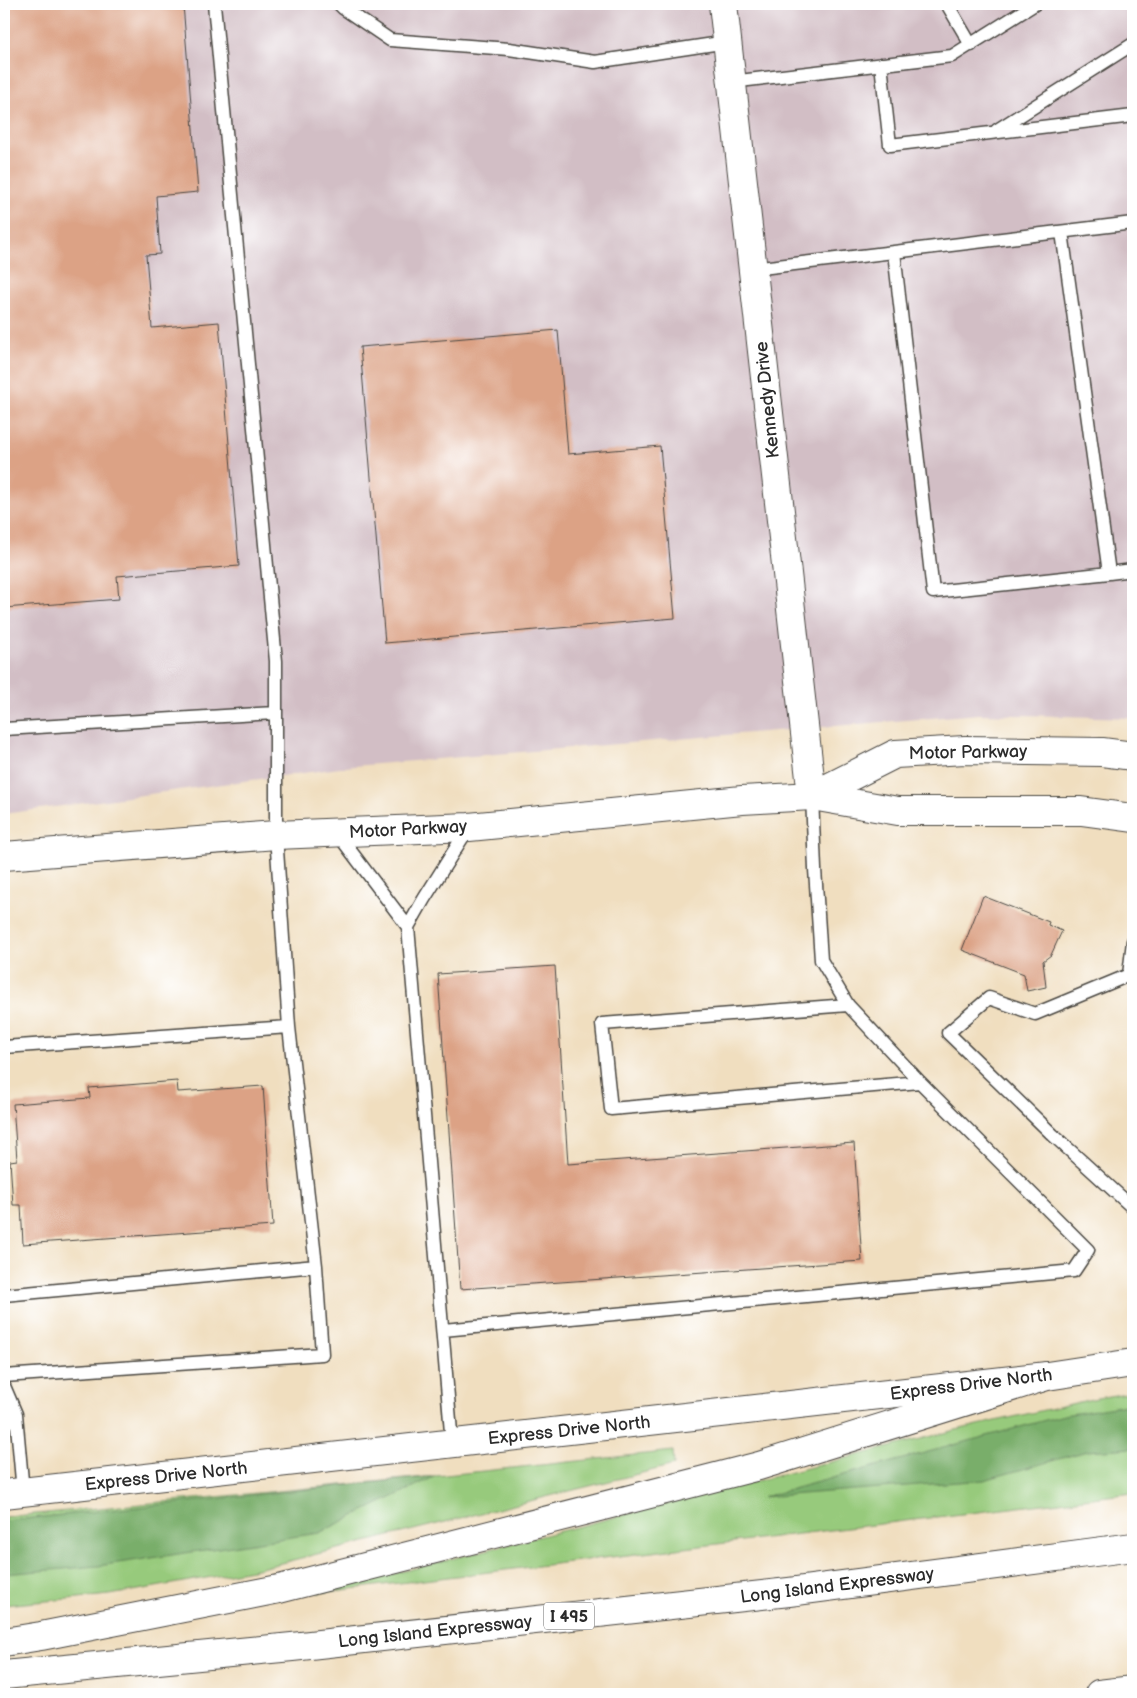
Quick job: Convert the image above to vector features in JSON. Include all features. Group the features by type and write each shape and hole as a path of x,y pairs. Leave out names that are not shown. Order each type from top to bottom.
{"main road":[{"name":"Kennedy Drive","path":"722,4 812,796"},
{"name":"Motor Parkway","path":"812,796 895,754 965,750 1102,752 1133,756"},
{"name":"Motor Parkway","path":"4,856 276,835 469,826 742,800 812,796 898,811 1080,811 1133,818"},
{"name":"Express Drive North","path":"13,1493 1047,1376 1133,1363"},
{"path":"4,1642 289,1587 759,1466 1047,1376"},
{"name":"Long Island Expressway","path":"4,1675 302,1646 770,1595 1133,1547"},
{"path":"1100,1694 1133,1690"}],"lane":[{"path":"4,1376 322,1354 316,1266 289,1027 276,835 276,661 214,4"},
{"path":"339,4 390,40 509,49 595,62 727,42"},
{"path":"947,4 971,45"},
{"path":"731,82 952,56 1035,4"},
{"path":"993,133 1133,44"},
{"path":"881,64 890,145 1133,116"},
{"path":"753,269 1133,223"},
{"path":"1062,232 1109,573"},
{"path":"894,252 933,592 1133,570"},
{"path":"4,729 275,713"},
{"path":"443,1330 1074,1271 1088,1250 920,1082 848,1005 821,960 812,796"},
{"path":"408,927 469,826"},
{"path":"337,833 408,927 452,1444"},
{"path":"1133,940 1129,975 1035,1014 989,998 948,1033 1053,1135 1133,1208"},
{"path":"848,1005 602,1024 611,1109 920,1082"},
{"path":"4,1047 289,1027"},
{"path":"4,1295 316,1266"},
{"path":"4,1386 16,1414 13,1493"}],"shaded area":[{"path":"4,4 1133,4 1133,718 979,714 354,766 4,814"}],"green space":[{"path":"1133,1392 1133,1493 318,1593 956,1430 1097,1398"},
{"path":"1133,1404 1133,1448 1087,1451 984,1480 763,1497 1064,1415"},
{"path":"673,1451 674,1465 257,1569 110,1595 4,1605 4,1517 436,1476"},
{"path":"436,1476 319,1533 98,1566 4,1574 4,1521"}],"building":[{"path":"4,4 183,4 198,192 156,196 160,254 146,255 152,328 219,322 239,566 117,576 119,599 4,608"},
{"path":"558,330 568,454 660,446 675,618 385,643 360,347"},
{"path":"983,896 1049,922 1048,925 1062,931 1051,955 1043,961 1046,987 1027,991 1024,974 962,950"},
{"path":"555,966 568,1164 854,1143 862,1261 460,1289 438,974"},
{"path":"177,1081 178,1092 263,1086 273,1226 23,1244 21,1205 13,1205 10,1161 17,1160 13,1104 90,1098 89,1088"}]}
